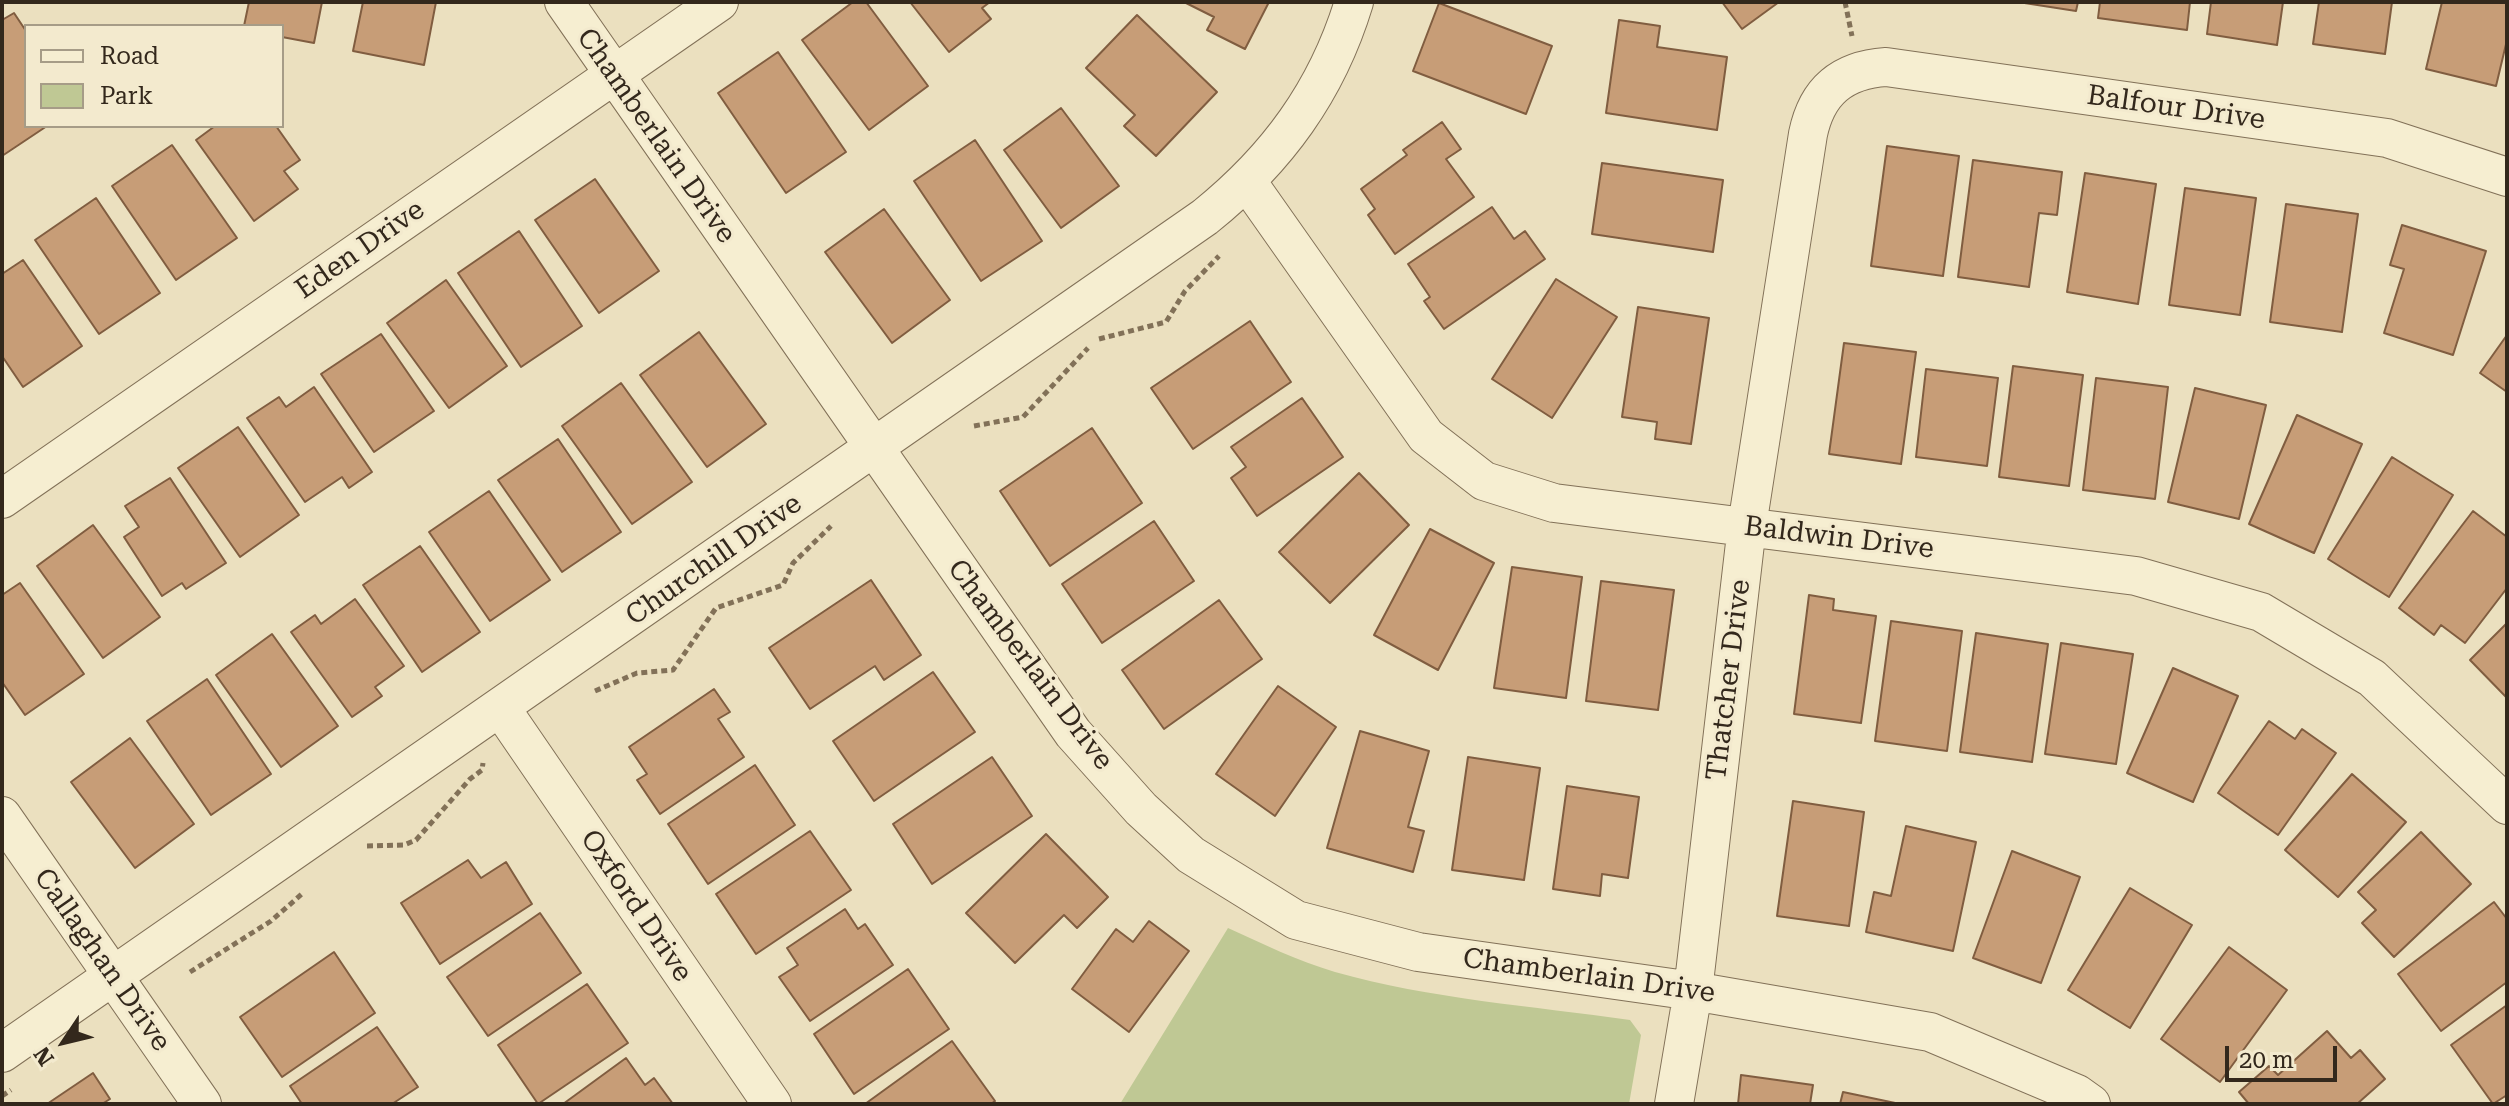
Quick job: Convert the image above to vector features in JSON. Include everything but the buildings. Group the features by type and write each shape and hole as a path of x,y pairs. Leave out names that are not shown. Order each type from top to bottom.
{"street":[{"name":"Chamberlain Drive","path":"564,2 1073,733 1141,809 1191,855 1296,920 1418,952 1693,991 1930,1032 2077,1094 2091,1104"},
{"name":"Eden Drive","path":"2,499 719,2"},
{"name":"Churchill Drive","path":"2,1053 1205,217 1248,183 1308,109 1354,2"},
{"name":"Balfour Drive","path":"1842,77 1863,68 1886,67 2387,138 2507,177"},
{"name":"Thatcher Drive","path":"1674,1104 1693,991 1747,526 1808,134 1813,111 1824,92 1842,77"},
{"name":"Baldwin Drive","path":"1248,183 1426,436 1484,481 1554,503 2136,576 2261,612 2372,678 2507,805"},
{"name":"Oxford Drive","path":"500,707 772,1104"},
{"name":"Callaghan Drive","path":"2,816 202,1104"}],"green space":[{"path":"1228,928 1308,963 1371,981 1445,995 1630,1020 1641,1035 1629,1104 1120,1104"}]}
